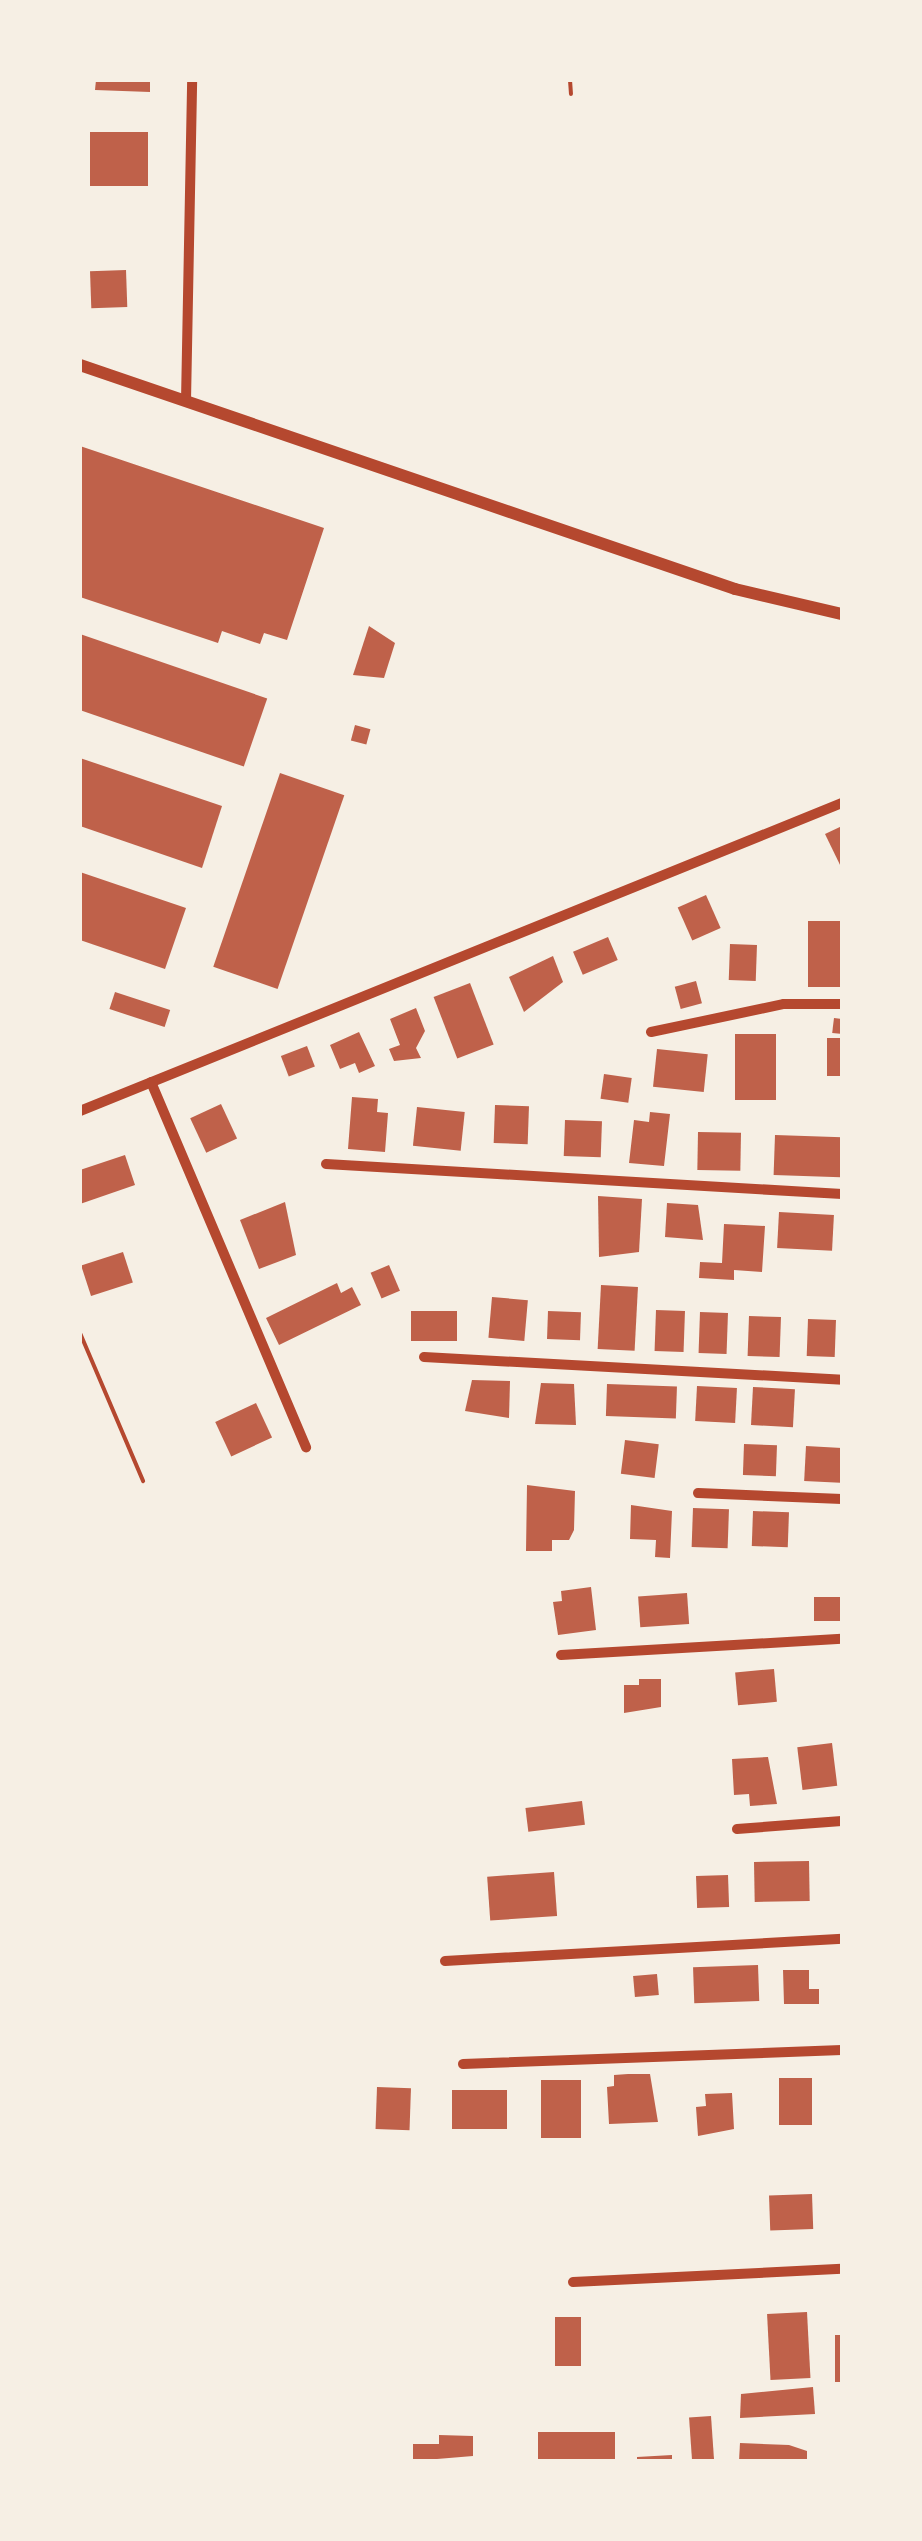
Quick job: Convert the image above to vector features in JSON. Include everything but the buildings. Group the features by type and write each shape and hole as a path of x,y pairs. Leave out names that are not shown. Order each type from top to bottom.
{"street":[{"path":"186,400 192,80"},
{"path":"80,365 735,589 842,614"},
{"path":"80,1110 842,803"},
{"path":"651,1032 784,1004 842,1004"},
{"path":"151,1082 306,1447"},
{"path":"326,1164 842,1194"},
{"path":"424,1358 842,1380"},
{"path":"698,1493 842,1499"},
{"path":"561,1654 842,1639"},
{"path":"737,1829 842,1821"},
{"path":"445,1961 842,1939"},
{"path":"463,2064 842,2050"},
{"path":"573,2282 842,2270"}],"path":[{"path":"570,80 570,94"},
{"path":"80,1334 143,1481"}]}
